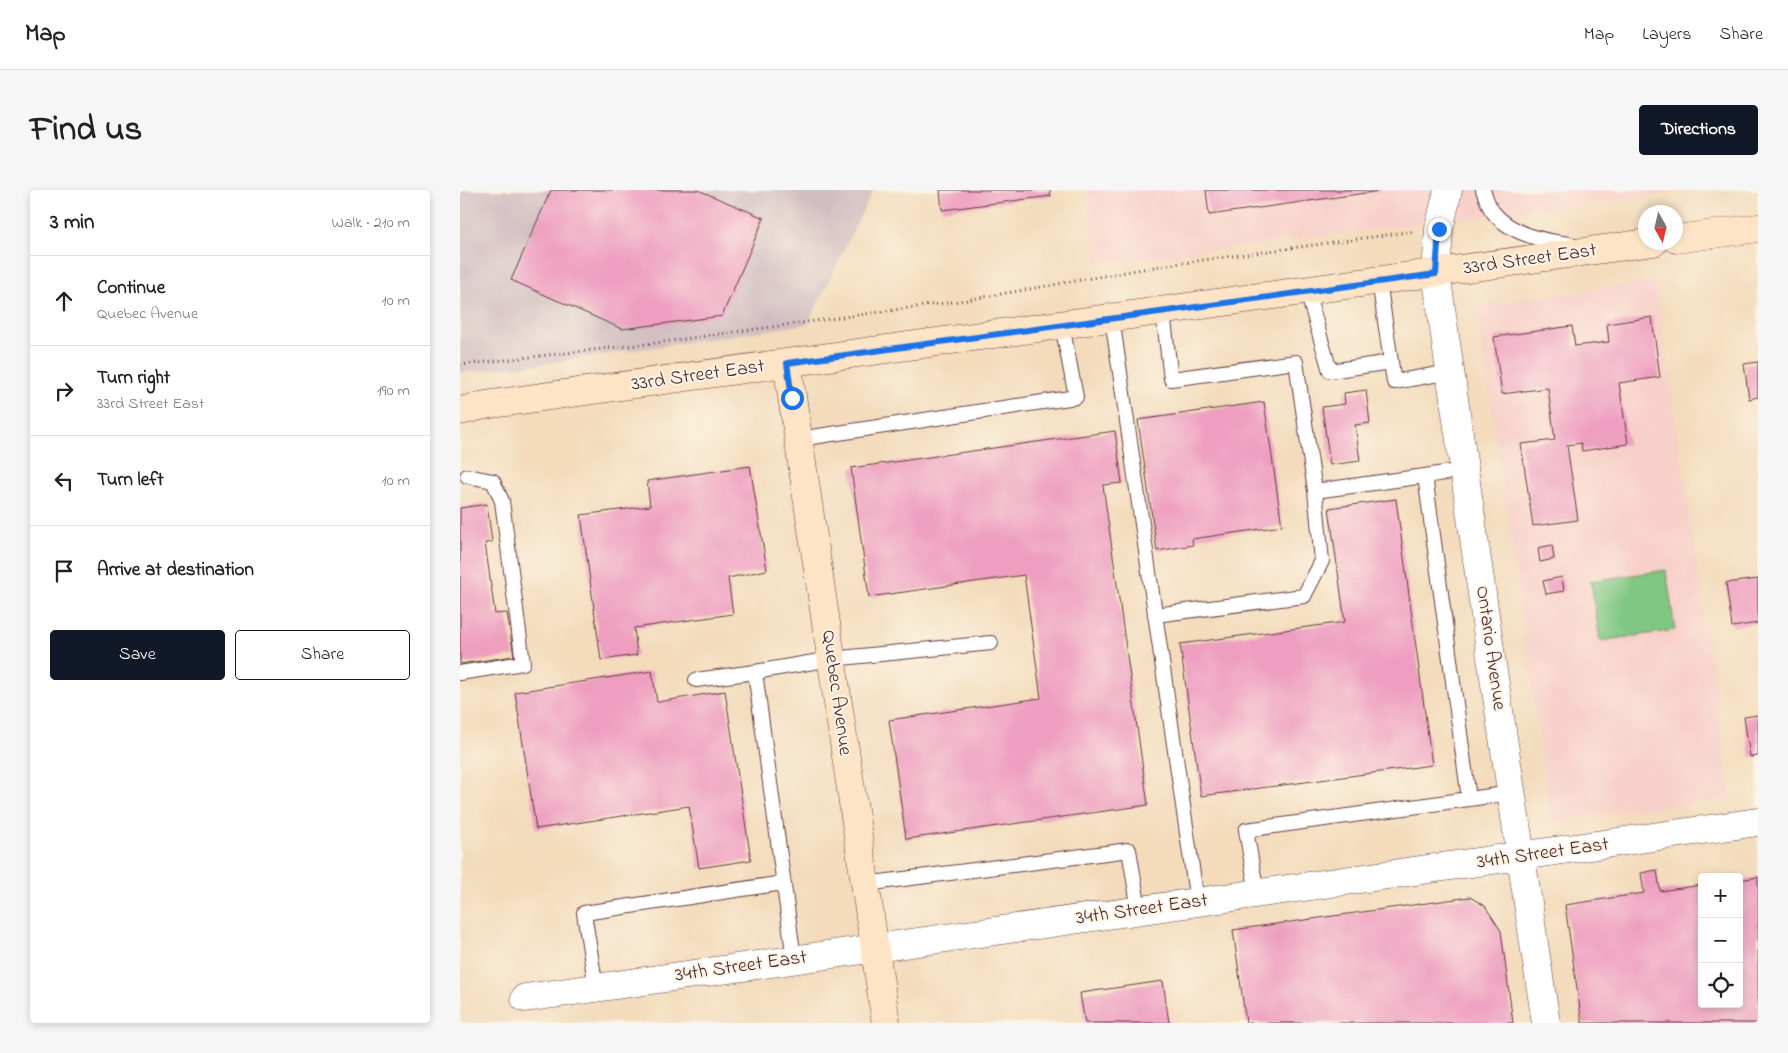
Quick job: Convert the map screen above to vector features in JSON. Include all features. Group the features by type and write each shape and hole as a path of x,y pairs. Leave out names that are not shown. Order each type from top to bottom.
{"main road":[{"path":"1683,239 1758,228"},
{"name":"33rd Street East","path":"468,407 1638,245"},
{"name":"Quebec Avenue","path":"787,363 886,1023"}],"street":[{"name":"Ontario Avenue","path":"1448,190 1439,229 1436,274 1546,1023"},
{"name":"34th Street East","path":"525,998 1758,822"}],"lane":[{"path":"1484,190 1492,211 1512,229 1547,242 1610,249"},
{"path":"1378,281 1394,382 1450,372"},
{"path":"1307,291 1330,371 1391,362"},
{"path":"1155,615 1304,596 1322,561 1315,491 1296,362 1172,379 1163,312"},
{"path":"1112,318 1197,902"},
{"path":"799,439 1076,396 1062,325"},
{"path":"1315,491 1464,470"},
{"path":"460,673 523,663 502,501 493,481 467,476"},
{"path":"1425,476 1469,799"},
{"path":"696,680 831,659 991,643"},
{"path":"755,672 794,959"},
{"path":"1257,894 1246,830 1512,793"},
{"path":"865,884 1130,850 1139,910"},
{"path":"596,988 584,913 784,883"}],"path":[{"path":"460,365 654,343 967,300 1160,266 1400,232 1439,229"}],"shaded area":[{"path":"460,190 873,190 808,324 548,363 460,373"},
{"path":"1087,190 1693,190 1097,264"},
{"path":"1655,281 1731,798 1551,821 1477,306"}],"green space":[{"path":"1666,570 1675,630 1600,641 1591,581"}],"building":[{"path":"551,190 698,190 764,218 722,316 622,329 511,280"},
{"path":"940,190 1050,190 1051,196 942,210"},
{"path":"1206,190 1380,190 1380,191 1209,215"},
{"path":"1652,317 1660,377 1619,383 1628,444 1582,451 1581,443 1567,445 1578,520 1533,526 1521,444 1555,440 1548,388 1502,394 1494,337 1572,326 1575,346 1609,342 1607,324"},
{"path":"1758,362 1758,397 1749,399 1744,364"},
{"path":"1366,390 1370,423 1355,425 1360,461 1330,465 1322,407 1345,404 1344,393"},
{"path":"1264,402 1282,526 1192,539 1193,545 1157,551 1138,420"},
{"path":"1115,431 1122,483 1103,485 1148,805 906,839 889,720 1041,698 1024,575 869,597 851,468"},
{"path":"750,466 767,570 728,578 733,614 634,628 637,655 601,660 581,515 650,506 647,481"},
{"path":"1396,499 1432,765 1201,796 1180,644 1345,622 1329,508"},
{"path":"487,504 492,542 485,543 495,614 507,613 514,656 460,664 460,508"},
{"path":"1552,545 1554,559 1540,562 1538,548"},
{"path":"1562,577 1564,591 1546,594 1543,581"},
{"path":"1758,579 1758,623 1732,627 1726,583"},
{"path":"652,671 657,702 725,691 751,860 699,868 689,806 536,829 515,692"},
{"path":"1758,715 1758,756 1750,757 1744,717"},
{"path":"1657,870 1660,891 1698,886 1698,1008 1743,1008 1743,879 1758,877 1758,1023 1582,1023 1565,905 1644,893 1641,873"},
{"path":"1470,897 1485,906 1501,931 1513,1023 1246,1023 1233,930"},
{"path":"1163,981 1169,1023 1085,1023 1080,993"}],"route":[{"path":"792,398 787,363 1436,274 1439,229"}]}
